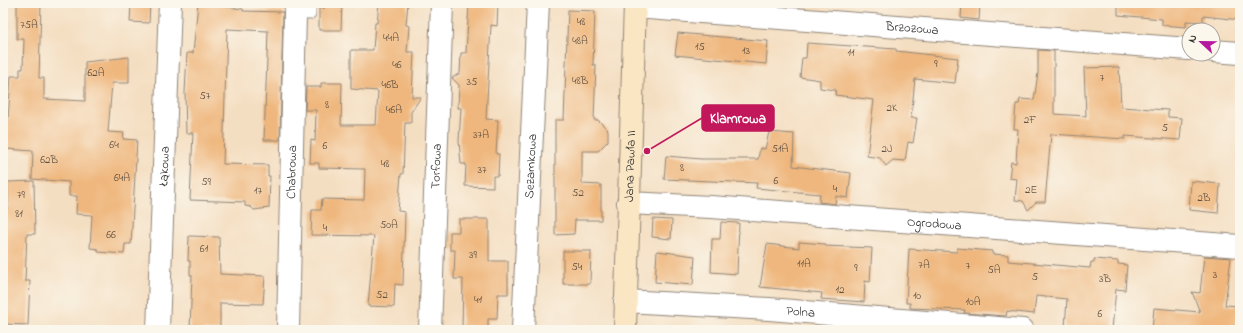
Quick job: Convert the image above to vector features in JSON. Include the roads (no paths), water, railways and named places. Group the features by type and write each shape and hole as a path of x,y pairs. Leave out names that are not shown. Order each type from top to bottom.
{"street":[{"name":"Łąkowa","path":"158,330 170,3"},
{"name":"Torfowa","path":"430,330 442,3"},
{"name":"Sezamkowa","path":"523,330 538,3"},
{"name":"Brzozowa","path":"635,5 1181,48"},
{"name":"Jana Pawła II","path":"624,330 635,5"},
{"name":"Chabrowa","path":"288,330 303,8"},
{"path":"1221,52 1240,53"},
{"name":"Ogrodowa","path":"628,203 711,207 1240,246"},
{"name":"Polna","path":"625,301 769,309 1023,330"}],"place":[{"name":"Klamrowa","path":"647,151"}]}
